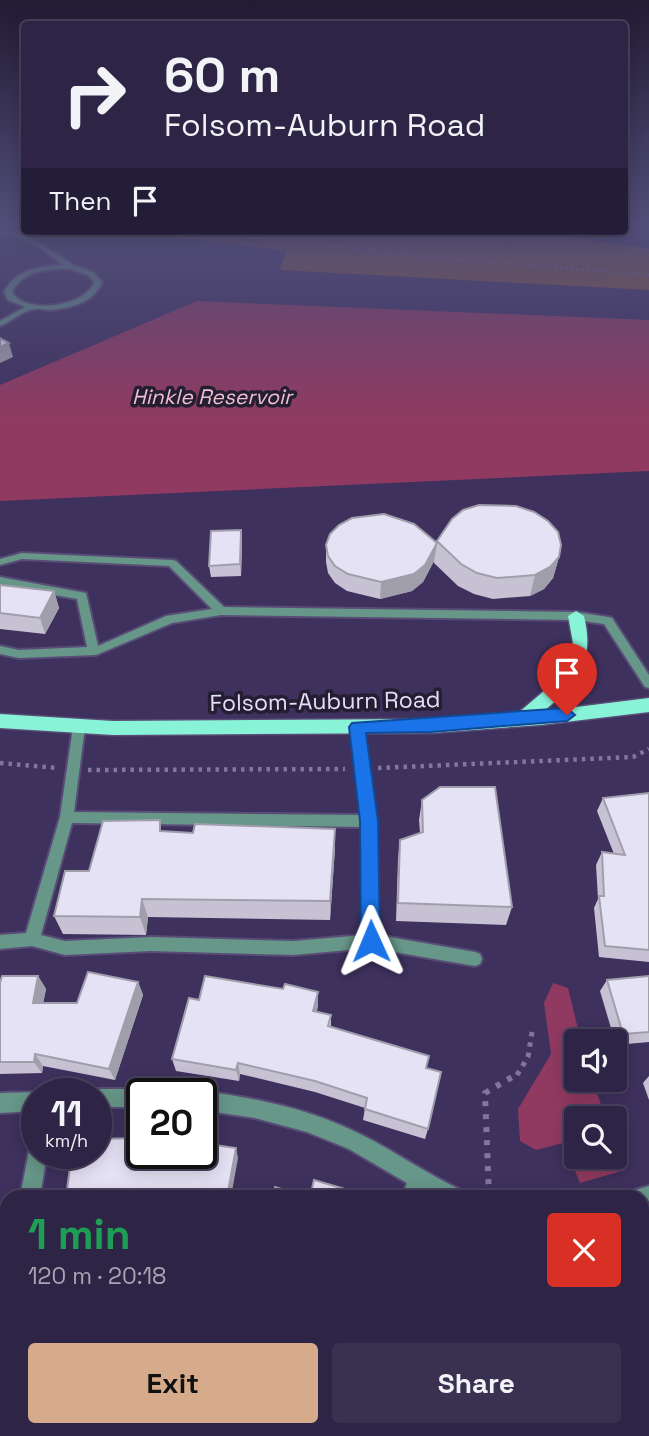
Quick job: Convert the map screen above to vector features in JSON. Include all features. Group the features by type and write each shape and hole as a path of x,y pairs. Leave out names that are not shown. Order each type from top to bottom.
{"main road":[{"path":"522,719 545,701 573,668 581,645 576,616"},
{"name":"Folsom-Auburn Road","path":"0,721 79,727 431,726 649,705"}],"street":[{"path":"0,1103 21,1102"},
{"path":"217,1102 296,1118 342,1135 415,1188"},
{"path":"31,1190 34,1169"}],"lane":[{"path":"8,291 11,298 30,307"},
{"path":"0,324 30,307 68,305 87,299 97,291"},
{"path":"0,562 22,556 172,563 221,611"},
{"path":"0,582 82,596 93,651"},
{"path":"0,650 19,654 93,651 170,619 221,611 576,616 608,621 649,684"},
{"path":"32,939 66,817 79,727"},
{"path":"358,727 369,821 371,941"},
{"path":"66,817 369,821"},
{"path":"0,942 32,939 65,948 151,944 293,948 371,941 475,959"}],"path":[{"path":"0,763 148,772 363,768 633,757 649,749"},
{"path":"489,1190 485,1093 516,1077 530,1059 532,1032"}],"water":[{"name":"Hinkle Reservoir","path":"197,301 649,320 649,471 0,501 0,385"},
{"path":"553,983 568,988 578,1029 564,1029 564,1092 596,1092 602,1106 564,1106 564,1145 563,1143 536,1150 520,1141 518,1109 551,1054 544,1003"},
{"path":"574,1169 625,1170 580,1183"}],"building":[{"path":"0,338 9,343 0,347"},
{"path":"479,505 516,506 534,512 548,521 558,532 561,545 559,557 550,567 535,575 497,578 477,573 461,564 437,541 452,519 463,510"},
{"path":"384,514 414,524 437,543 425,565 414,574 381,582 348,574 335,566 328,556 326,545 330,534 352,518"},
{"path":"241,530 240,564 209,566 211,531"},
{"path":"0,585 54,591 40,618 0,613"},
{"path":"440,787 495,787 512,907 398,903 400,840 423,832 422,800"},
{"path":"649,793 649,950 605,946 599,896 604,896 602,852 625,855 603,798"},
{"path":"160,820 160,831 193,833 195,824 335,829 330,901 142,899 140,917 54,916 65,871 89,871 103,821"},
{"path":"88,972 138,982 109,1069 35,1054 34,1062 0,1062 2,976 38,976 33,1003 77,1003"},
{"path":"205,976 283,989 285,984 318,992 313,1011 331,1015 328,1026 429,1056 426,1068 441,1072 428,1129 365,1109 367,1098 315,1081 238,1063 236,1070 172,1059 189,998 199,1000"},
{"path":"649,976 649,1032 627,1034 627,1029 622,1029 607,980"},
{"path":"126,1138 126,1169 217,1169 217,1145 236,1148 228,1190 67,1190 70,1169 112,1169 112,1139"},
{"path":"314,1180 348,1190 312,1190"}],"route":[{"path":"371,941 369,821 358,727 431,726 567,715"}]}
